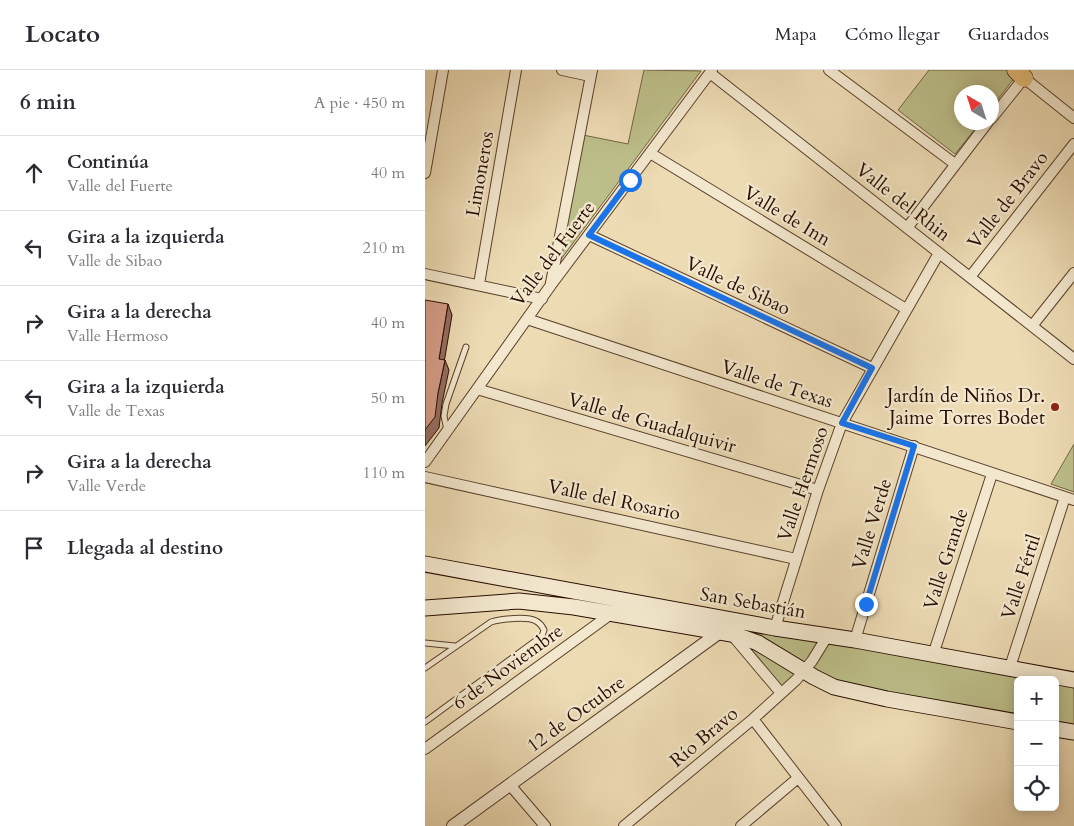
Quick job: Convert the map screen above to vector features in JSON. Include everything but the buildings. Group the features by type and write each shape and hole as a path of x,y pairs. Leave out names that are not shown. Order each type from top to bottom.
{"main road":[{"name":"San Sebastián","path":"425,564 775,628 828,635 933,655 1011,667 1074,680"},
{"name":"San Sebastián","path":"425,608 519,601 574,606 726,633 758,643 824,682 847,691 1014,721"},
{"path":"1059,730 1074,732"}],"street":[{"path":"425,173 443,70"},
{"name":"Limoneros","path":"479,284 516,70"},
{"path":"551,285 591,73 562,70"},
{"path":"829,70 955,164"},
{"name":"Valle del Fuerte","path":"425,462 551,285 711,71"},
{"name":"Valle del Rhin","path":"711,71 1074,359"},
{"path":"999,107 1020,74 1074,118"},
{"path":"907,228 983,130"},
{"name":"Valle de Bravo","path":"970,277 1074,144"},
{"name":"Valle de Inn","path":"650,153 906,309"},
{"name":"Valle de Sibao","path":"589,235 872,368"},
{"name":"Valle Hermoso","path":"775,628 818,490 842,423 939,253"},
{"path":"1032,326 1074,273"},
{"path":"425,274 479,284 542,299"},
{"name":"Valle de Texas","path":"527,319 1069,499"},
{"name":"Valle de Guadalquivir","path":"477,389 818,490"},
{"name":"Valle Verde","path":"855,640 914,446"},
{"name":"Valle Grande","path":"933,655 992,474"},
{"name":"Valle del Rosario","path":"425,477 796,558"},
{"name":"Valle Fértil","path":"1011,667 1069,499"},
{"name":"6 de Noviembre","path":"425,749 611,614"},
{"path":"726,633 781,693"},
{"name":"12 de Octubre","path":"453,826 726,633"},
{"name":"Río Bravo","path":"624,826 753,719 781,693 804,671 828,635"},
{"path":"753,719 836,826"},
{"path":"741,826 798,778"},
{"path":"510,785 545,826"}],"lane":[{"path":"447,431 444,416 446,404 466,347"},
{"path":"425,668 491,622 500,619 534,620 541,624 544,630 542,636 425,722"},
{"path":"425,643 456,646"}],"green space":[{"path":"644,70 701,71 556,266 583,135 628,144"},
{"path":"929,70 1006,70 1015,77 999,98 999,85 954,85 954,130 974,130 955,154 898,110"},
{"path":"1074,444 1074,492 1051,484"},
{"path":"736,621 1051,676 1014,676 1014,721 863,694 804,671 781,693 732,634"},
{"path":"1059,677 1074,680 1074,732 1059,729"}],"place":[{"name":"Jardín de Niños Dr. Jaime Torres Bodet","path":"1055,407"}],"route":[{"path":"630,180 589,235 872,368 842,423 914,446 866,604"}]}
